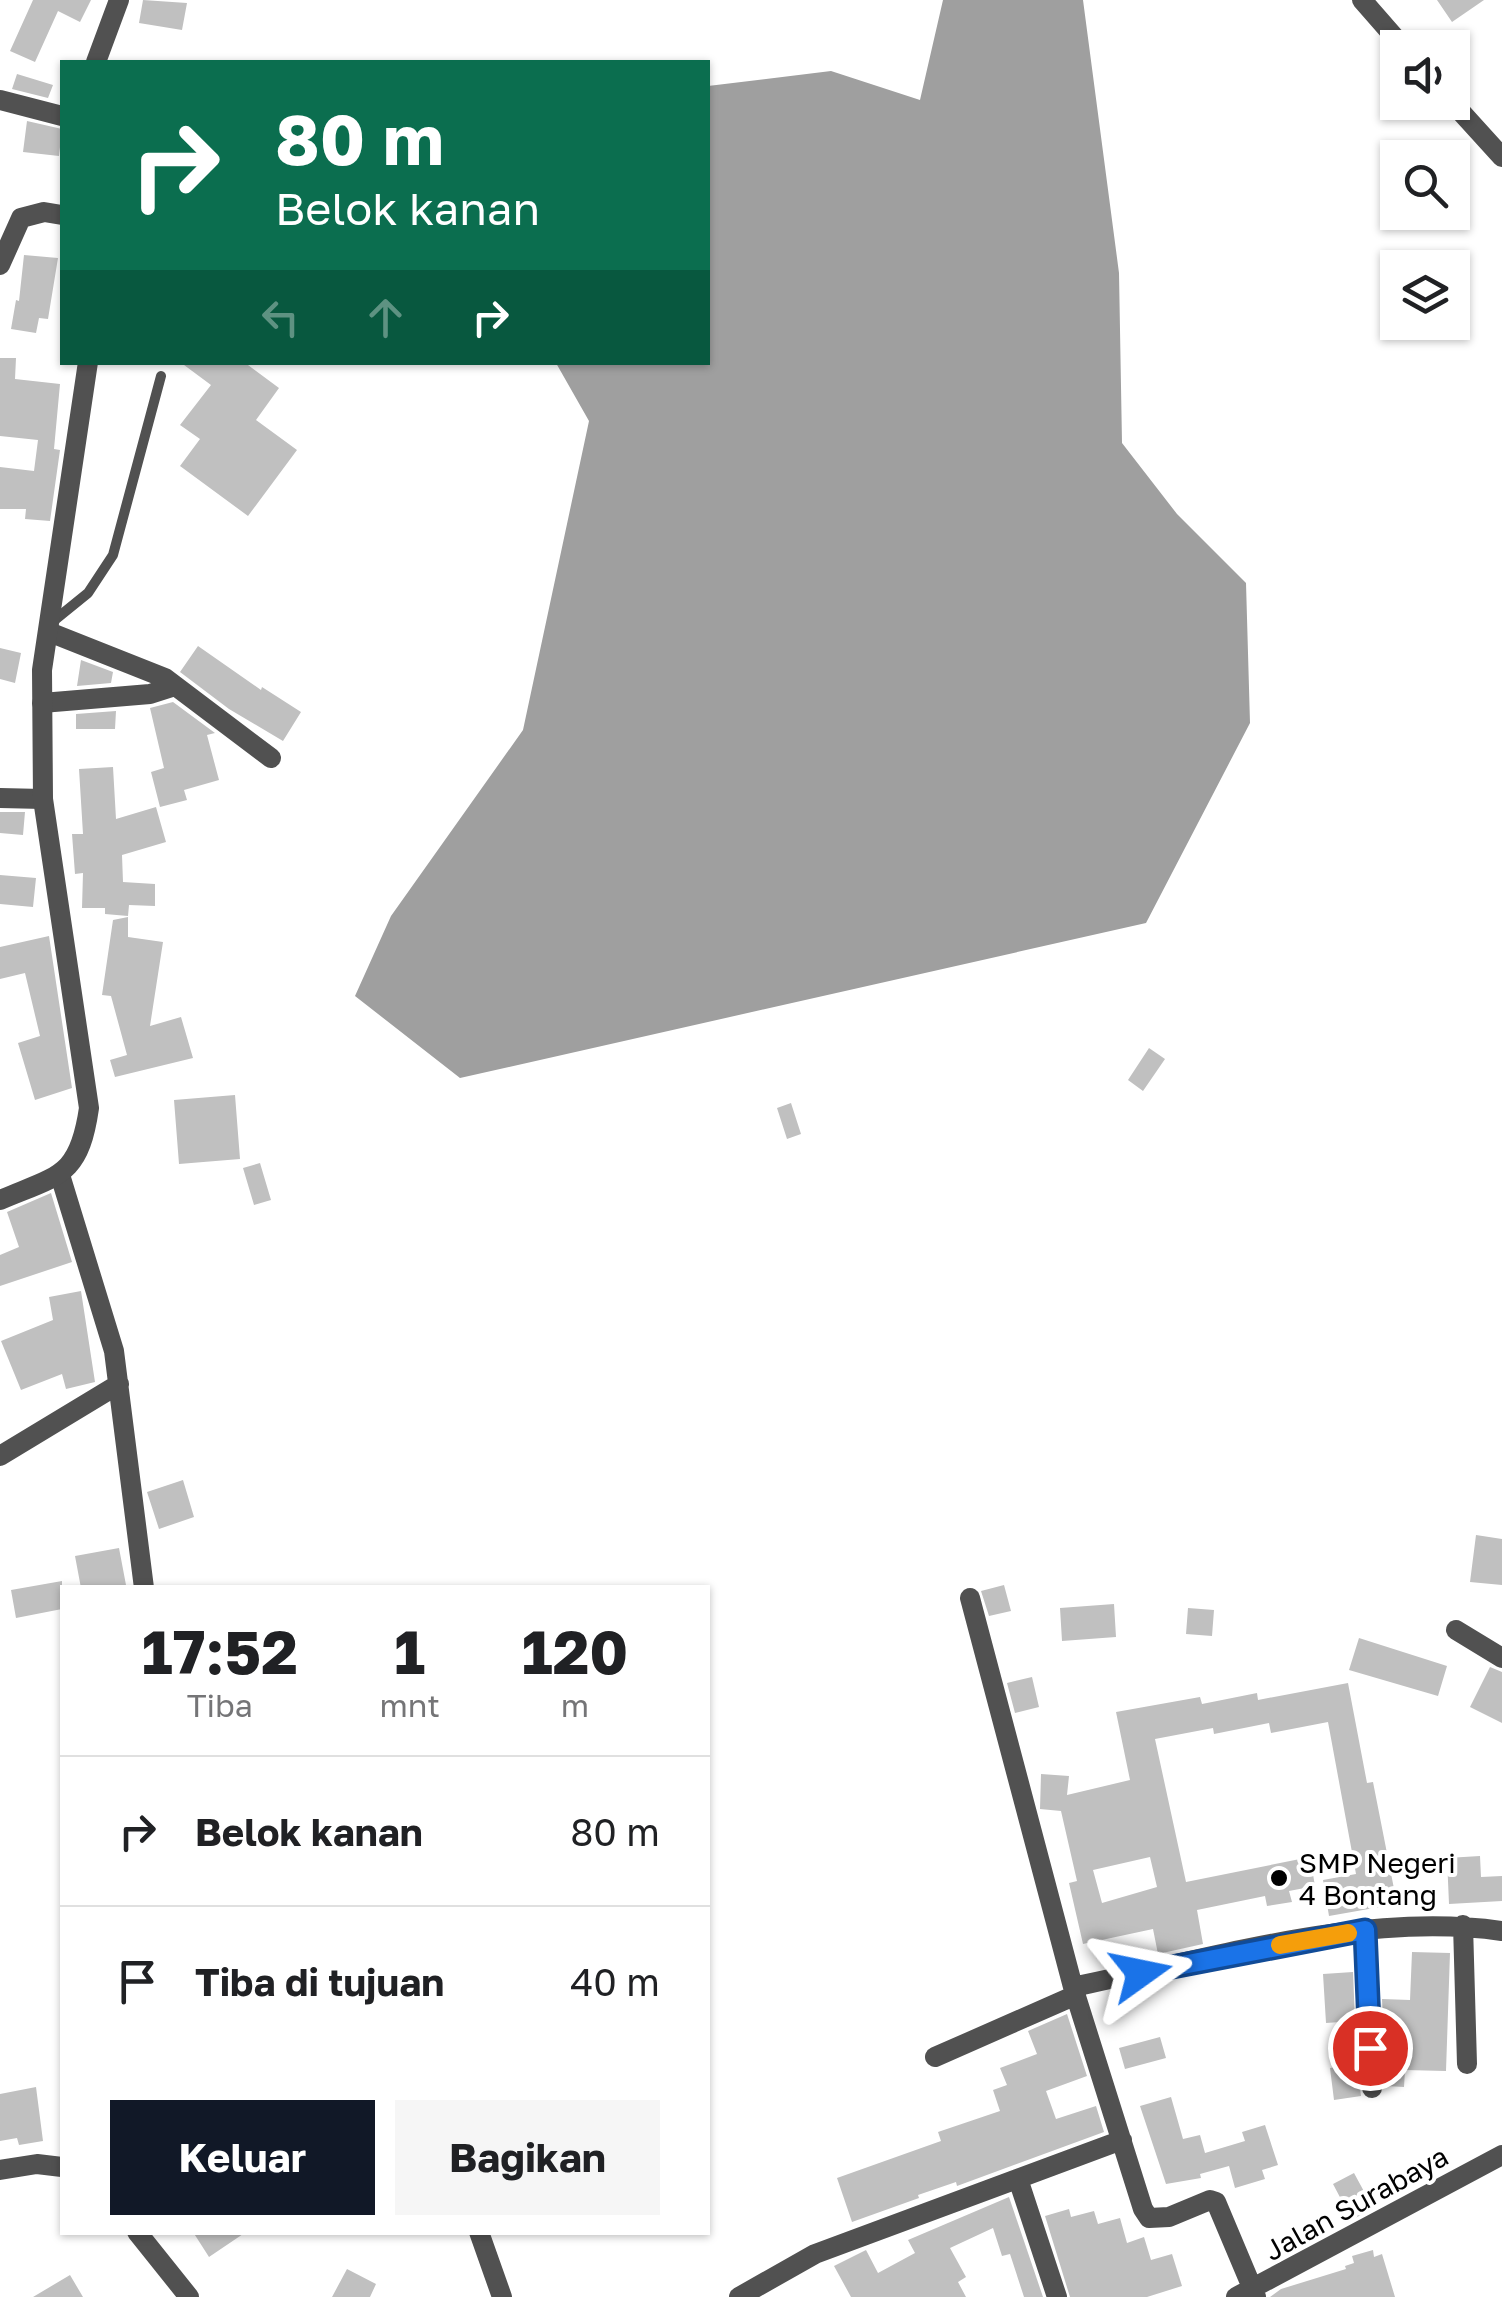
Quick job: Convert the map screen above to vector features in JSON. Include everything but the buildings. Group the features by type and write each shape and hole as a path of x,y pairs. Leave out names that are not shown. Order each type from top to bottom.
{"street":[{"path":"97,60 119,0"},
{"path":"1362,0 1388,30"},
{"path":"0,100 60,115"},
{"path":"1468,120 1502,157"},
{"path":"0,265 10,219 44,212 60,215"},
{"path":"0,1200 60,1175 80,1150 88,1108 43,799 42,703 49,628 88,365"},
{"path":"49,628 152,670 271,758"},
{"path":"42,703 150,694 175,686"},
{"path":"0,798 43,799"},
{"path":"60,1175 107,1324 120,1384 144,1585"},
{"path":"0,1456 120,1384"},
{"path":"970,1598 1075,1990 1143,2210 1149,2218 1158,2220 1210,2200 1216,2202 1248,2295"},
{"path":"1456,1630 1502,1658"},
{"path":"935,2057 1075,1990 1365,1930 1463,1926 1502,1931"},
{"path":"1463,1926 1467,2064"},
{"path":"1365,1930 1372,2088"},
{"path":"740,2297 815,2254 1122,2140"},
{"name":"Jalan Surabaya","path":"1248,2295 1502,2155"},
{"path":"0,2170 37,2164 60,2167"},
{"path":"1018,2179 1057,2297"},
{"path":"139,2235 189,2297"},
{"path":"480,2235 502,2297"}],"lane":[{"path":"49,628 88,593 113,555 162,376"}],"shaded area":[{"path":"943,0 1083,0 1119,273 1122,443 1177,514 1246,583 1250,723 1146,923 460,1078 355,996 391,916 523,730 589,421 557,365 710,365 710,86 831,71 920,100"}],"slow traffic":[{"path":"1280,1945 1348,1933"}],"place":[{"name":"SMP Negeri 4 Bontang","path":"1279,1878"}],"route":[{"path":"1141,1973 1365,1930 1370,2048"}]}
